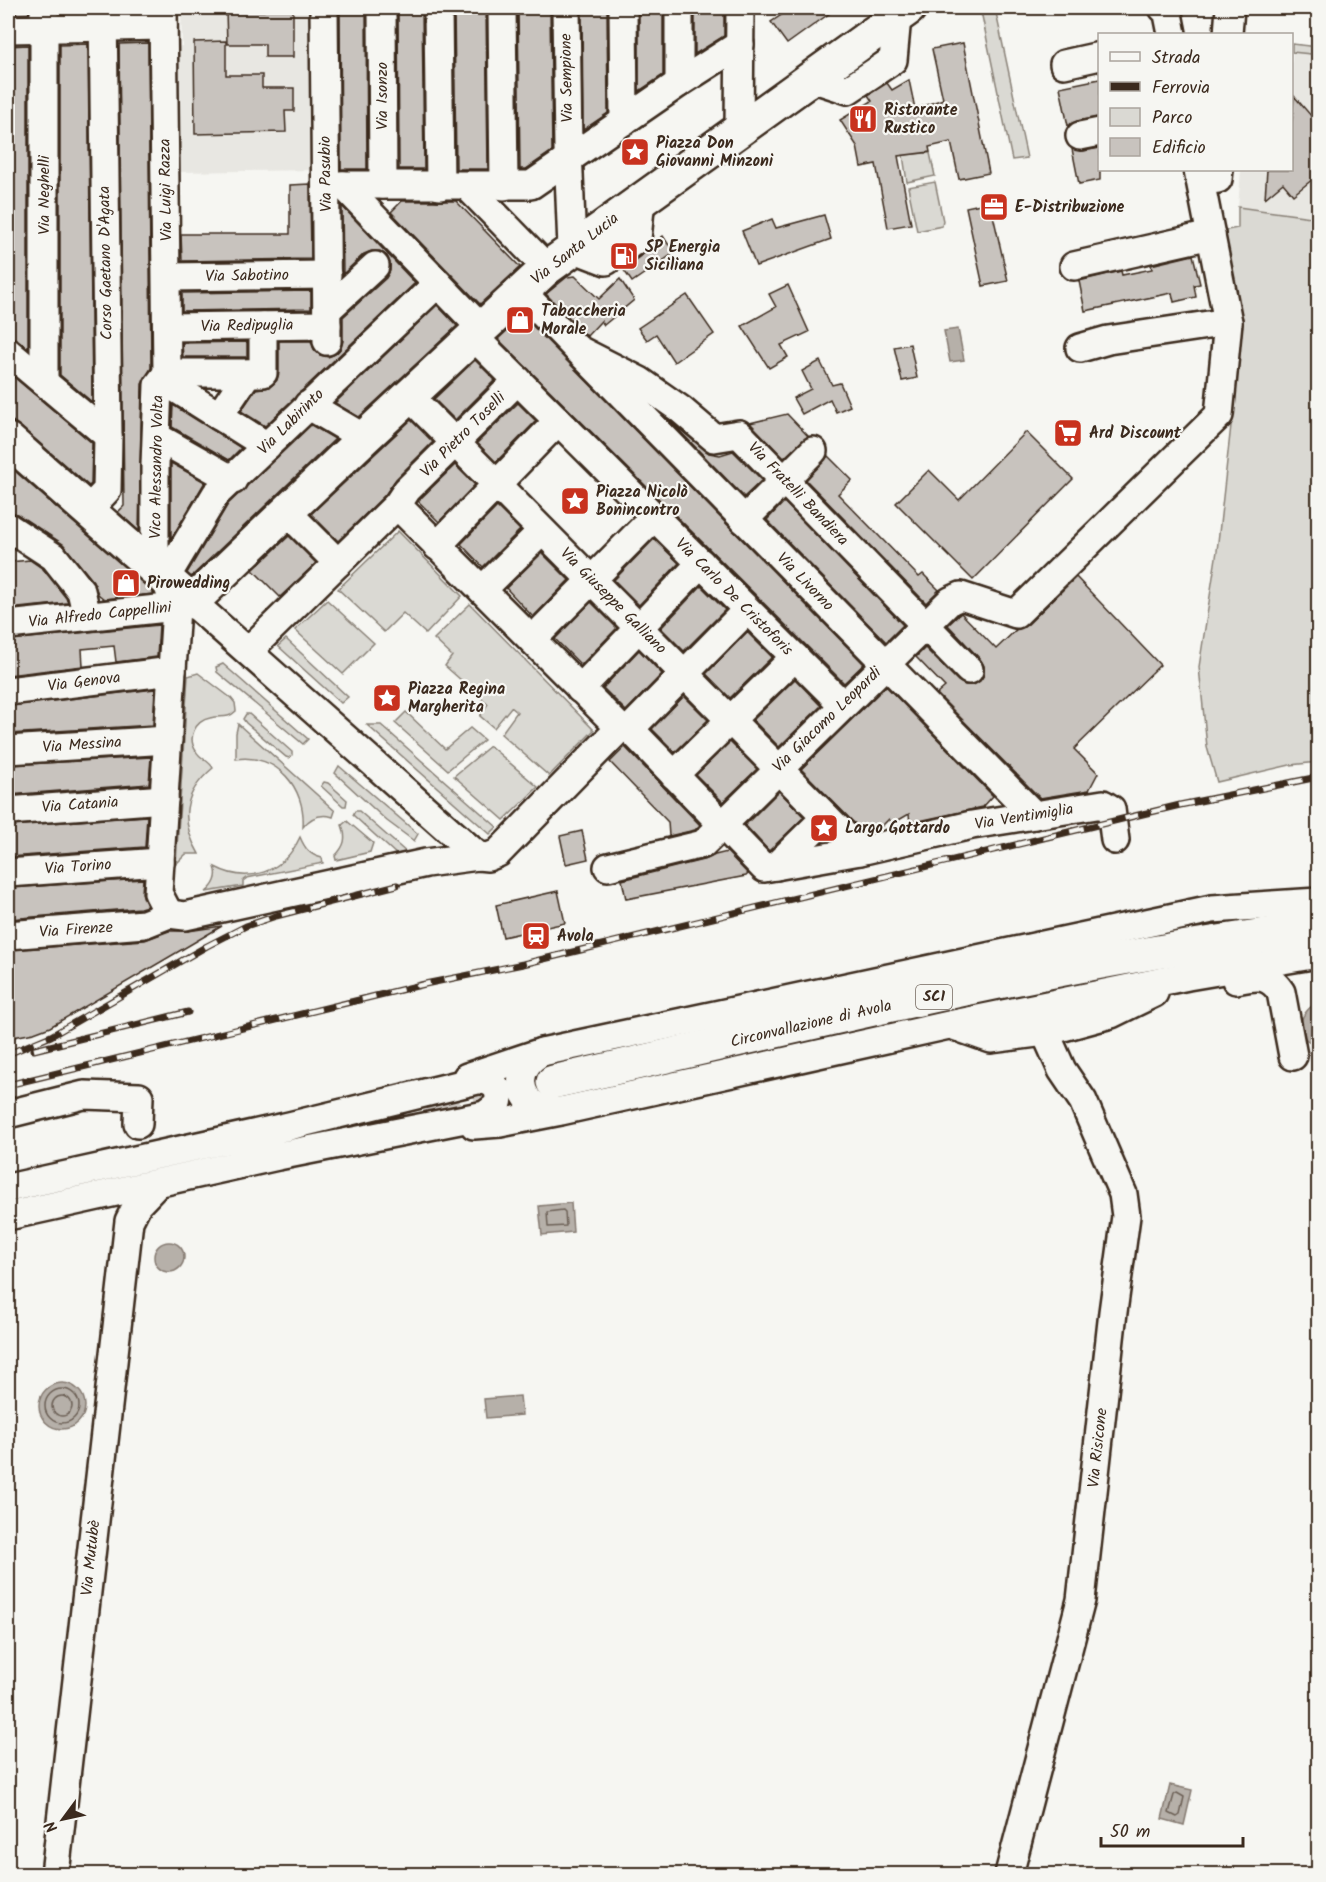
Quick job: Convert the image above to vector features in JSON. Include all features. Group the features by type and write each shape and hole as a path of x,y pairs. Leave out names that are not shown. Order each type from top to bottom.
{"main road":[{"name":"Via Santa Lucia","path":"170,588 287,512 546,268 903,12"},
{"path":"8,440 88,510 170,588"},
{"name":"Circonvallazione di Avola","path":"557,1096 1010,980 1241,938 1318,928"}],"street":[{"name":"Via Pasubio","path":"324,8 334,185 327,275 327,325"},
{"name":"Via Isonzo","path":"382,8 383,185"},
{"path":"438,8 440,186"},
{"path":"502,8 510,186"},
{"name":"Via Sempione","path":"566,8 572,248"},
{"path":"623,8 624,115"},
{"path":"679,8 679,77"},
{"path":"1163,8 1167,9 1172,33"},
{"path":"1228,33 1230,8"},
{"name":"Corso Gaetano D'Agata","path":"88,510 107,490 103,17"},
{"path":"8,29 44,18 163,17"},
{"name":"Via Luigi Razza","path":"163,17 168,373"},
{"name":"Via Neghelli","path":"44,18 44,382"},
{"path":"334,185 531,185 568,154 679,77 740,28"},
{"path":"739,129 740,28"},
{"path":"1064,64 1098,57"},
{"path":"1080,348 1108,340 1228,322 1211,235 1206,173"},
{"name":"Via Carlo De Cristoforis","path":"334,185 438,283 518,380 843,705"},
{"path":"467,186 546,268"},
{"path":"1074,266 1211,235"},
{"path":"327,325 375,266"},
{"name":"Via Sabotino","path":"167,277 327,275"},
{"name":"Via Labirinto","path":"170,588 216,494 438,283"},
{"name":"Via Fratelli Bandiera","path":"521,291 577,349 640,381 680,409 714,438 739,434 969,670"},
{"name":"Via Giacomo Leopardi","path":"608,867 703,844 950,601 961,596 1017,614 1219,415 1228,322"},
{"name":"Via Redipuglia","path":"167,327 327,325"},
{"path":"263,326 263,373 168,373 172,386 267,447"},
{"name":"Via Livorno","path":"577,349 1034,815"},
{"path":"8,352 108,436"},
{"name":"Vico Alessandro Volta","path":"168,373 158,385 155,465 155,547 170,588 155,862 158,893 169,914"},
{"path":"219,416 248,373"},
{"name":"Via Pietro Toselli","path":"248,651 333,558 402,498 518,380"},
{"name":"Via Giuseppe Galliano","path":"409,396 821,812 866,850"},
{"path":"308,405 364,438"},
{"path":"443,539 558,421"},
{"path":"157,437 233,480"},
{"path":"744,520 813,451"},
{"path":"402,498 725,820 764,868 776,866 821,812"},
{"path":"287,512 333,558"},
{"path":"538,634 654,516"},
{"path":"8,527 54,557 81,591 87,616"},
{"path":"488,584 542,531"},
{"path":"586,682 700,563"},
{"path":"170,588 248,651 478,856"},
{"name":"Via Alfredo Cappellini","path":"8,625 87,616 170,588"},
{"name":"Via Firenze","path":"8,935 144,924 169,914 185,916 426,862 478,856 488,857 498,853 684,674 747,610"},
{"path":"677,771 795,657"},
{"name":"Via Genova","path":"8,691 167,672"},
{"name":"Via Messina","path":"8,750 162,740"},
{"name":"Via Catania","path":"8,810 158,799"},
{"name":"Via Ventimiglia","path":"776,866 866,850 972,825 1103,804 1111,809 1115,840"},
{"name":"Via Torino","path":"8,873 155,862"},
{"path":"404,1098 542,1052 1212,909 1271,903 1318,902"},
{"path":"410,1130 500,1123 557,1096 949,1025 1188,976 1318,954"},
{"path":"949,1025 991,1039 1046,1032 1111,1014 1188,976"},
{"path":"1161,990 1203,989 1222,982 1254,976 1266,977 1275,983 1281,992 1293,1056"},
{"name":"Via Risicone","path":"1009,1875 1081,1600 1126,1216 1123,1194 1083,1101 1062,1070 1046,1032"},
{"path":"542,1052 532,1057 525,1065 522,1086 531,1103 549,1111 557,1096"},
{"path":"8,1188 267,1131 484,1079 495,1085 500,1096 497,1106 485,1115 8,1216"},
{"path":"8,1114 84,1095 138,1097 138,1124"},
{"name":"Via Mutubè","path":"55,1875 126,1241 129,1221 137,1205 158,1183"},
{"path":"86,1198 110,1210 121,1221 126,1241"}],"shaded area":[{"path":"171,8 315,8 317,170 175,172 172,48 182,46 181,11 171,12"},
{"path":"1293,44 1318,47 1318,218 1238,207 1241,171 1293,171"}],"green space":[{"path":"973,8 995,8 1027,158 1012,160 982,16"},
{"path":"1293,44 1318,47 1318,64 1311,54 1293,52"},
{"path":"930,153 935,176 907,182 903,155"},
{"path":"935,182 942,226 917,231 908,187"},
{"path":"1238,207 1318,218 1318,762 1290,765 1217,782 1207,747 1199,667 1217,551 1241,336 1240,309 1238,309 1222,231 1238,228"},
{"path":"398,531 462,596 426,634 403,613 384,632 338,589"},
{"path":"327,600 374,643 343,674 295,630"},
{"path":"470,604 594,730 549,776 501,734 517,712 511,707 494,728 480,716 488,704 445,666 452,656 434,639"},
{"path":"286,639 348,697 341,703 278,646"},
{"path":"223,664 308,739 303,744 217,672 216,667"},
{"path":"198,673 231,698 235,703 236,711 227,716 205,720 194,731 193,746 213,768 195,787 187,808 189,830 199,854 186,854 176,864 188,676"},
{"path":"406,712 445,749 470,728 484,740 448,770 395,723"},
{"path":"246,714 249,714 292,752 292,755 289,758 286,757 246,723 243,719"},
{"path":"238,724 335,811 333,817 324,815 316,817 303,827 300,799 286,776 264,762 236,759"},
{"path":"367,725 381,725 497,827 490,834"},
{"path":"490,746 538,787 504,820 454,776"},
{"path":"339,766 418,834 414,841 387,821 335,773"},
{"path":"324,782 347,800 346,806 343,806 321,786"},
{"path":"355,811 359,811 407,853 397,855 353,815"},
{"path":"347,821 373,843 370,852 336,860 335,856 344,842 342,825"},
{"path":"300,837 308,851 322,858 323,863 247,878 243,881 243,886 206,892 215,881 215,867 240,875 264,872 285,859"}],"water":[{"path":"958,329 964,360 950,362 944,331"},
{"path":"1318,1003 1318,1048 1305,1038 1301,1027 1304,1014"},
{"path":"571,1203 573,1232 542,1235 539,1206"},
{"path":"169,1242 180,1246 184,1257 180,1268 169,1272 158,1268 154,1257 158,1246"},
{"path":"62,1383 71,1384 79,1389 84,1397 84,1415 79,1423 71,1428 62,1429 53,1428 45,1423 40,1415 39,1406 40,1397 45,1389 53,1384"},
{"path":"520,1396 522,1415 486,1418 484,1399"},
{"path":"1170,1785 1192,1790 1184,1825 1162,1819"}],"building":[{"path":"264,8 293,8 293,57 265,57 265,44 227,44 226,11 264,11"},
{"path":"340,8 366,8 367,169 341,169"},
{"path":"398,8 422,8 424,169 399,169"},
{"path":"454,8 486,8 488,169 456,169"},
{"path":"518,8 550,8 552,151 526,169 520,169"},
{"path":"582,8 607,8 608,113 583,130"},
{"path":"639,8 663,8 663,75 639,91"},
{"path":"695,8 724,8 724,36 695,54"},
{"path":"792,8 837,8 787,44 771,22"},
{"path":"226,41 226,75 262,75 262,88 294,88 294,111 285,111 286,132 195,134 194,42"},
{"path":"148,43 151,368 142,384 139,531 118,512 124,506 119,44"},
{"path":"963,43 989,173 959,179 951,142 929,147 930,152 898,156 911,224 888,228 876,164 861,167 857,146 840,120 872,101 868,95 887,83 892,90 909,80 915,109 943,99 932,49"},
{"path":"88,44 92,402 60,375 60,45"},
{"path":"28,45 28,348 18,340 8,337 8,46"},
{"path":"1098,79 1098,117 1077,121 1068,126 1060,87"},
{"path":"1294,96 1312,117 1318,111 1318,175 1293,195 1283,183 1265,198 1267,171 1293,171"},
{"path":"1098,148 1100,180 1079,184 1072,149 1083,151"},
{"path":"310,184 311,259 182,261 181,234 290,234 290,185"},
{"path":"402,201 456,201 520,267 480,304 391,212"},
{"path":"990,202 1008,281 983,286 966,207"},
{"path":"342,206 415,283 265,426 241,411 256,389 270,387 277,380 279,341 311,341 314,349 320,355 328,357 335,354 341,348 343,341 343,317 386,278 390,271 387,256 380,251 372,251 364,254 343,274"},
{"path":"824,215 831,239 756,266 742,231 772,219 776,228"},
{"path":"663,236 674,253 632,282 623,269"},
{"path":"1193,255 1200,284 1194,285 1196,297 1174,302 1172,293 1085,311 1079,281 1121,271 1122,275 1152,269 1151,265"},
{"path":"575,276 599,299 620,279 634,300 604,325 601,321 587,336 546,294 567,277"},
{"path":"788,285 809,332 781,345 788,357 769,368 742,326 776,307 769,294"},
{"path":"311,291 311,309 182,311 182,293"},
{"path":"687,295 714,334 674,362 656,334 647,340 638,328"},
{"path":"437,305 457,326 359,417 335,403"},
{"path":"523,316 864,664 844,683 498,339"},
{"path":"247,342 247,357 183,357 182,343"},
{"path":"910,344 917,378 902,381 894,347"},
{"path":"475,360 495,380 455,420 434,399"},
{"path":"820,361 832,385 840,383 850,406 836,412 830,399 802,414 793,398 811,389 802,371"},
{"path":"8,372 92,443 91,484 89,486 8,418"},
{"path":"518,403 536,421 496,462 477,443"},
{"path":"173,405 241,448 229,460 172,427"},
{"path":"787,414 808,436 784,458 750,423"},
{"path":"411,420 433,442 396,479 385,495 338,541 311,514"},
{"path":"670,421 709,453 720,455 733,451 762,480 744,497"},
{"path":"311,425 335,439 191,577 187,573 228,504"},
{"path":"1026,432 1073,479 973,580 896,503 929,470 959,500"},
{"path":"828,456 852,480 838,494 919,577 923,574 939,590 926,603 806,480"},
{"path":"171,463 205,482 171,539"},
{"path":"8,465 154,594 104,599 98,594 93,581 63,544 17,514 8,511"},
{"path":"455,465 475,485 439,522 418,501"},
{"path":"784,502 903,625 886,642 767,520"},
{"path":"497,507 520,530 483,567 461,544"},
{"path":"289,536 316,563 280,597 253,570"},
{"path":"654,539 679,563 639,605 614,580"},
{"path":"542,553 569,580 533,617 506,588"},
{"path":"30,560 43,569 68,603 8,609 8,566 11,565 10,562"},
{"path":"1076,577 1160,665 1074,749 1098,773 1089,790 1040,798 937,694 945,687 916,657 925,648 958,681 965,685 973,685 984,675 984,666 948,625 961,613 996,649 1017,629 1027,625"},
{"path":"701,586 725,610 684,651 661,628"},
{"path":"591,602 617,628 581,665 555,639"},
{"path":"159,625 157,657 116,662 114,646 82,649 83,666 8,675 8,640"},
{"path":"747,632 772,657 730,698 706,674"},
{"path":"639,650 662,674 626,711 603,688"},
{"path":"795,679 821,706 779,747 753,720"},
{"path":"886,686 993,796 983,807 910,823 909,814 892,824 889,819 877,831 865,834 801,769"},
{"path":"155,689 153,725 8,734 8,706"},
{"path":"684,696 708,720 675,752 652,729"},
{"path":"730,742 757,769 723,802 696,775"},
{"path":"625,747 700,825 695,830 669,836 668,822 610,762"},
{"path":"151,757 149,784 8,795 8,765"},
{"path":"779,791 804,817 769,851 745,825"},
{"path":"147,816 145,847 8,857 8,826"},
{"path":"582,831 588,859 566,864 560,836"},
{"path":"727,852 748,874 746,876 626,899 622,880"},
{"path":"143,879 142,893 147,906 9,919 8,888"},
{"path":"558,891 565,923 503,937 496,905"},
{"path":"222,926 50,1027 8,1038 8,950 145,940 169,931"}],"tunnel":[{"path":"235,1152 528,1088"}],"railway":[{"path":"8,1085 425,984 523,964 1180,805 1318,777"},
{"path":"8,1054 51,1036 246,926 397,885"},
{"path":"34,1050 188,1012"}],"place":[{"name":"Ristorante Rustico","path":"863,119"},
{"name":"Piazza Don Giovanni Minzoni","path":"635,152"},
{"name":"E-Distribuzione","path":"994,207"},
{"name":"SP Energia Siciliana","path":"624,256"},
{"name":"Tabaccheria Morale","path":"520,320"},
{"name":"Ard Discount","path":"1068,433"},
{"name":"Piazza Nicolò Bonincontro","path":"575,501"},
{"name":"Pirowedding","path":"126,583"},
{"name":"Piazza Regina Margherita","path":"387,698"},
{"name":"Largo Gottardo","path":"824,828"},
{"name":"Avola","path":"536,936"}]}
